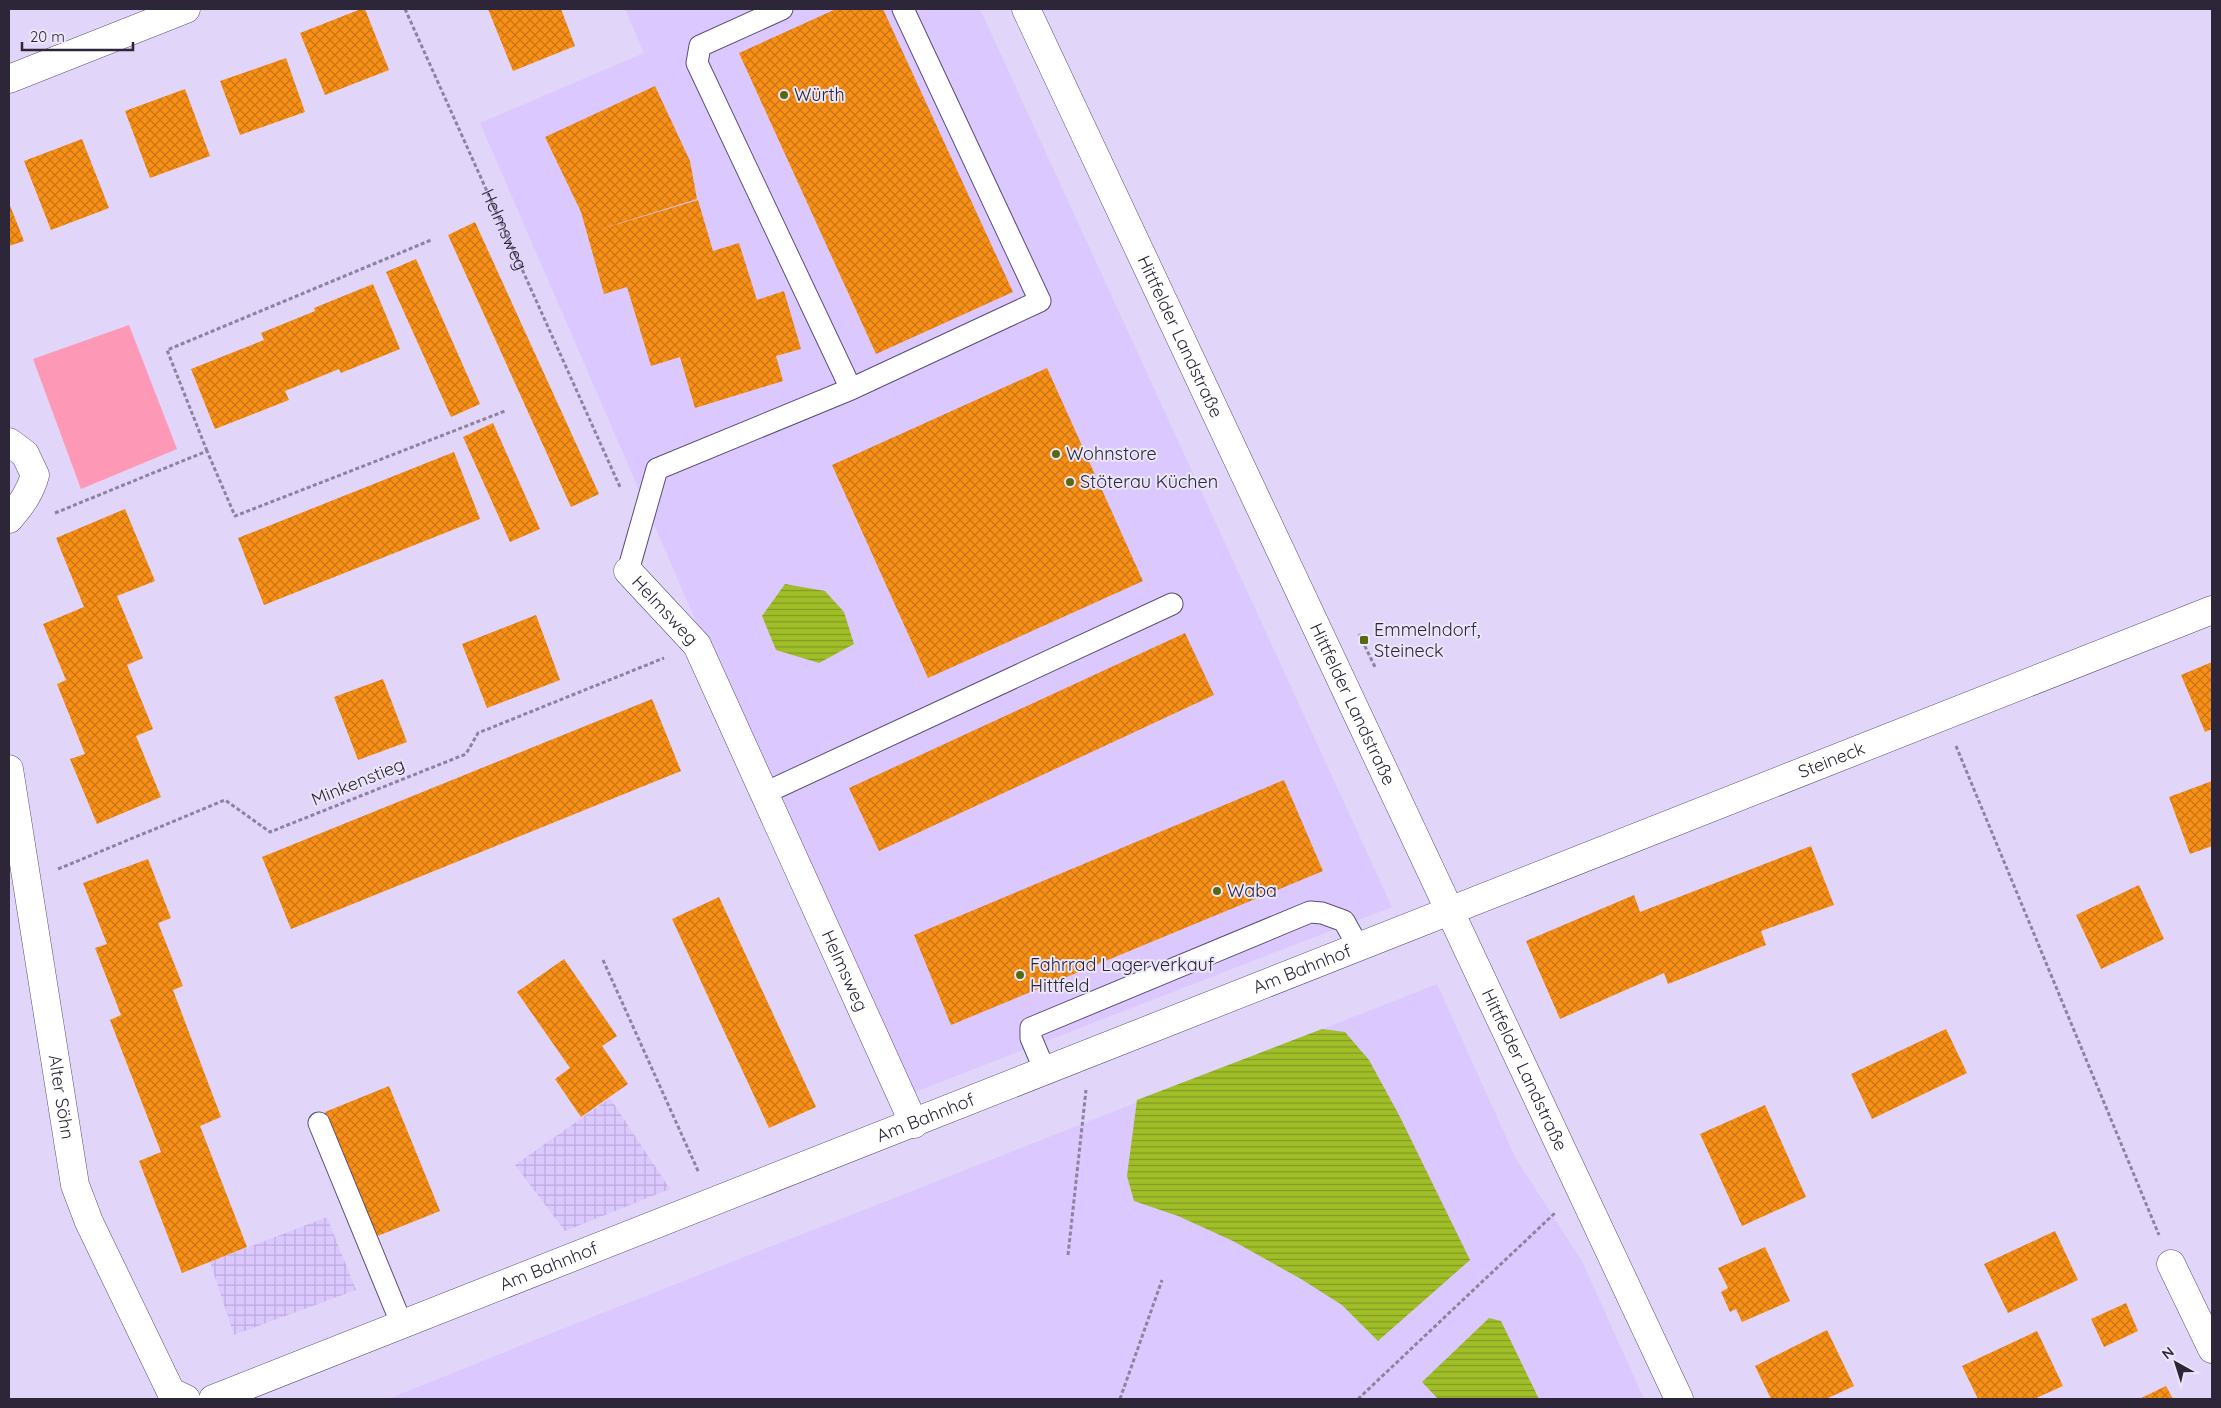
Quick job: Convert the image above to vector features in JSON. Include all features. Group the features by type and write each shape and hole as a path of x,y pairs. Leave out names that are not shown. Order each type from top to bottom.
{"street":[{"path":"9,78 186,9"},
{"name":"Hittfelder Landstraße","path":"1026,9 1679,1399"},
{"path":"9,442 25,454 35,475 31,490 9,519"},
{"name":"Helmsweg","path":"628,571 698,645 914,1124"},
{"name":"Steineck","path":"1450,912 2212,610"},
{"name":"Alter Söhn","path":"9,769 74,1184 89,1222 171,1392 186,1399"},
{"name":"Am Bahnhof","path":"213,1399 1450,912"},
{"path":"2171,1264 2212,1349"}],"lane":[{"path":"782,9 700,46 697,63 851,389"},
{"path":"628,571 657,469 851,389 1040,302 903,9"},
{"path":"764,793 1172,604"},
{"path":"1045,1071 1031,1038 1031,1028 1310,912 1322,913 1344,921 1359,948"},
{"path":"319,1124 402,1325"}],"path":[{"name":"Helmsweg","path":"405,9 624,496"},
{"path":"431,240 168,350 207,451 235,516 505,411"},
{"path":"49,516 207,451"},
{"name":"Minkenstieg","path":"26,882 225,800 270,832 466,754 478,733 698,645"},
{"path":"1944,716 2171,1264"},
{"path":"603,960 712,1203"},
{"path":"1068,1256 1090,1054"},
{"path":"1358,1399 1580,1190"},
{"path":"1120,1399 1162,1280"}],"shaded area":[{"path":"625,9 980,9 1392,907 902,1097 480,123 644,53"},
{"path":"129,325 177,449 81,489 33,359"},
{"path":"785,584 825,591 844,612 854,644 819,663 776,650 762,616"},
{"path":"1437,984 1516,1159 1582,1261 1644,1399 388,1399 567,1327"},
{"path":"1322,1029 1345,1032 1369,1060 1399,1115 1470,1260 1378,1341 1342,1305 1301,1279 1233,1241 1178,1216 1134,1201 1127,1176 1137,1100"},
{"path":"610,1098 670,1189 565,1231 515,1165"},
{"path":"327,1217 356,1290 234,1335 210,1262"},
{"path":"1489,1318 1501,1321 1539,1399 1438,1399 1422,1382"}],"building":[{"path":"365,9 389,70 325,95 300,33"},
{"path":"488,9 561,9 575,46 513,71"},
{"path":"836,9 883,9 1013,292 876,354 739,53"},
{"path":"286,58 305,112 240,135 220,81"},
{"path":"655,86 690,161 697,199 591,232 698,200 713,251 739,243 757,300 784,291 801,349 776,356 783,381 695,408 680,357 651,366 627,287 604,294 581,212 545,137"},
{"path":"185,89 210,156 150,178 125,111"},
{"path":"82,139 109,208 51,230 24,161"},
{"path":"9,203 24,241 9,246"},
{"path":"475,222 599,494 571,507 448,235"},
{"path":"416,259 480,404 451,417 386,272"},
{"path":"373,284 400,349 341,373 339,369 285,391 289,400 215,429 191,369 264,340 261,333 315,311 314,308"},
{"path":"1047,368 1143,581 928,678 832,465"},
{"path":"493,423 540,529 510,542 463,437"},
{"path":"454,452 480,519 264,605 238,538"},
{"path":"125,509 155,581 117,596 143,658 127,665 153,729 136,736 161,797 97,824 70,759 85,754 57,684 66,680 43,624 84,607 56,538"},
{"path":"536,615 560,680 487,708 462,644"},
{"path":"1185,633 1214,695 879,851 849,788"},
{"path":"2212,662 2212,729 2205,732 2181,675"},
{"path":"383,679 407,742 358,760 334,697"},
{"path":"652,699 681,771 291,929 262,857"},
{"path":"1284,780 1323,871 951,1025 914,935"},
{"path":"2212,781 2212,846 2190,854 2169,797"},
{"path":"1811,846 1834,905 1761,931 1766,945 1668,984 1664,973 1560,1019 1526,941 1634,895 1640,912"},
{"path":"148,859 171,918 158,923 183,986 173,990 221,1117 200,1126 247,1247 182,1273 139,1161 161,1152 110,1020 121,1015 95,948 107,944 83,883"},
{"path":"2139,885 2164,939 2101,969 2076,915"},
{"path":"719,897 816,1107 769,1128 672,919"},
{"path":"564,959 617,1036 602,1046 628,1084 581,1117 555,1079 570,1068 517,992"},
{"path":"1946,1029 1967,1073 1872,1119 1851,1074"},
{"path":"389,1086 440,1211 375,1237 325,1112"},
{"path":"1765,1105 1806,1197 1742,1226 1700,1134"},
{"path":"2055,1231 2078,1280 2008,1313 1984,1264"},
{"path":"1765,1247 1790,1301 1742,1322 1736,1309 1730,1312 1721,1292 1728,1288 1718,1268"},
{"path":"2126,1303 2138,1331 2104,1347 2091,1319"},
{"path":"1827,1330 1854,1386 1826,1399 1771,1399 1755,1366"},
{"path":"2037,1331 2063,1386 2034,1399 1978,1399 1962,1366"},
{"path":"2166,1386 2173,1399 2139,1399"}],"place":[{"name":"Würth","path":"784,95"},
{"name":"Wohnstore","path":"1056,454"},
{"name":"Stöterau Küchen","path":"1070,482"},
{"name":"Emmelndorf, Steineck","path":"1364,640"},
{"name":"Waba","path":"1217,891"},
{"name":"Fahrrad Lagerverkauf Hittfeld","path":"1020,975"}]}
